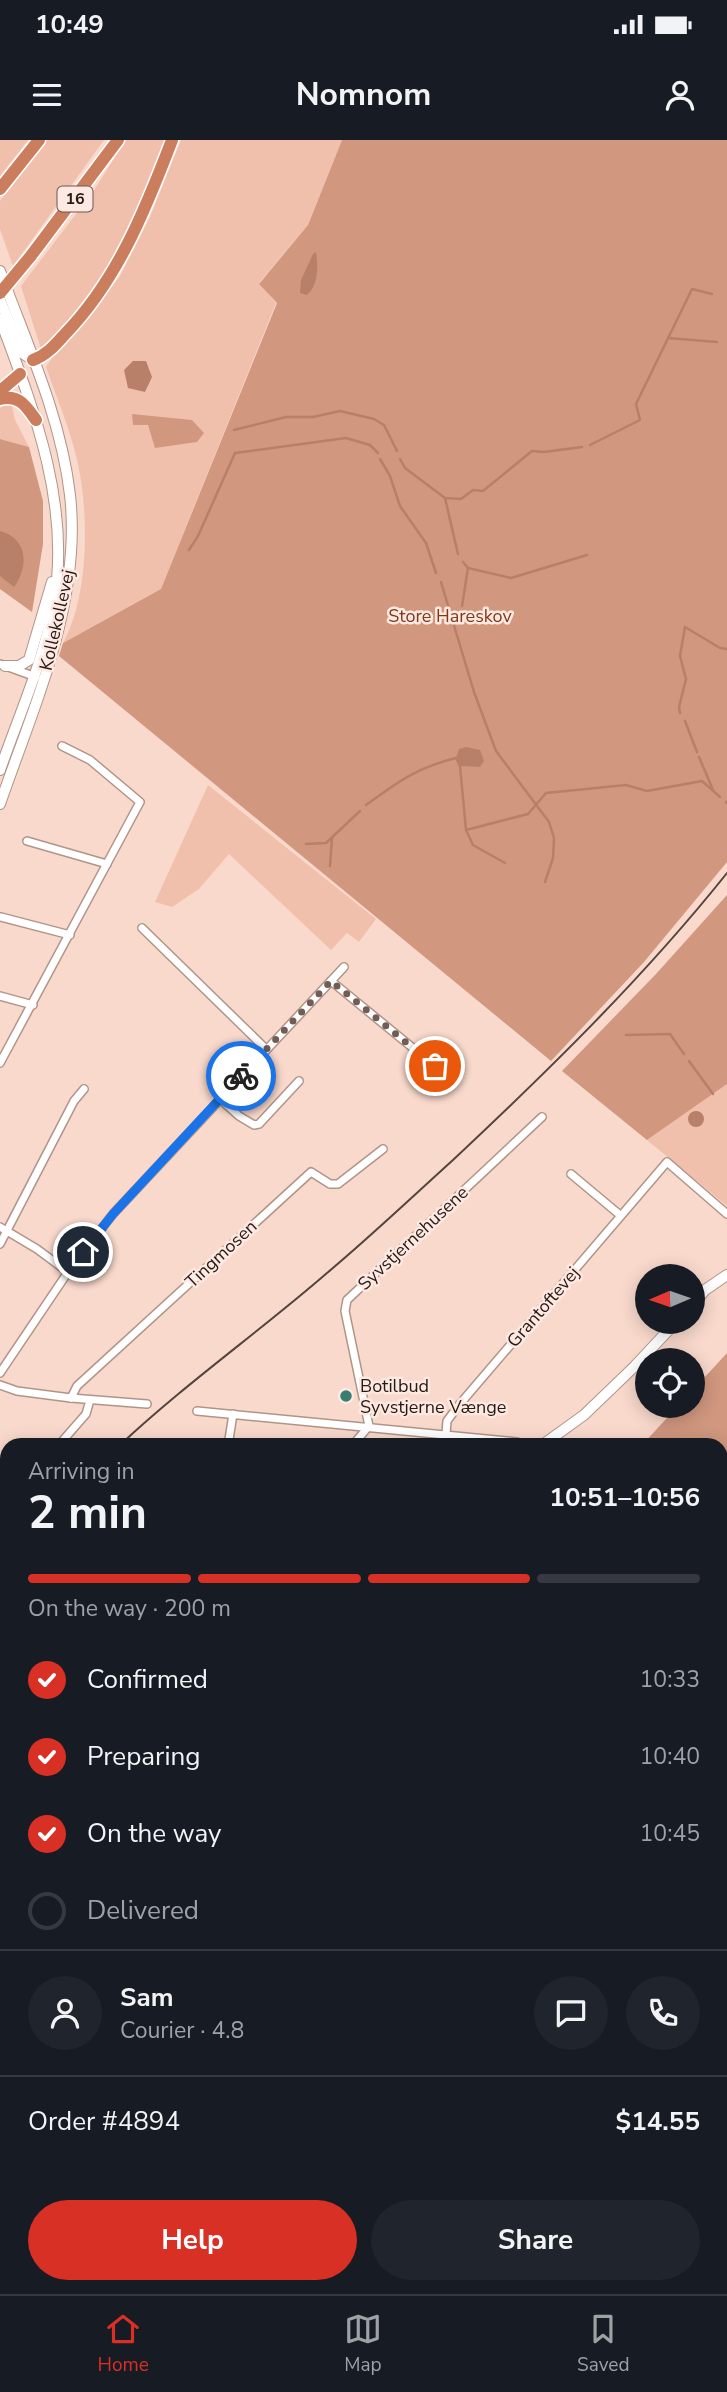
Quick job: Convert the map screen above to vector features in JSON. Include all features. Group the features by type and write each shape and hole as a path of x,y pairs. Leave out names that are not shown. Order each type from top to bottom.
{"highway":[{"path":"2,186 39,140"},
{"name":"16","path":"0,293 118,140"},
{"path":"33,360 49,351 74,325 104,286 129,242 172,140"},
{"path":"0,391 20,374"},
{"path":"0,399 11,397 20,400 37,420"}],"street":[{"name":"Kollekollevej","path":"0,271 33,360 64,458 72,524 67,586 59,627 0,770"},
{"path":"0,300 22,353 33,360 20,374"},
{"name":"Kollekollevej","path":"0,319 37,420 52,484 58,565 54,603 38,677 0,804"},
{"path":"3,665 19,666 29,660 58,565"},
{"path":"3,665 38,677"},
{"path":"0,1063 140,802 90,760 62,746"},
{"path":"27,841 107,864"},
{"path":"1,917 70,935"},
{"path":"142,928 266,1049"},
{"path":"0,1373 68,1272 113,1214 344,967"},
{"path":"331,981 452,1080"},
{"path":"0,996 33,1004"},
{"path":"220,1099 239,1116 254,1125 259,1124 299,1082"},
{"path":"0,1244 3,1229 74,1101 84,1089"},
{"name":"Syvstjernehusene","path":"369,1426 345,1311 346,1300 542,1117"},
{"name":"Tingmosen","path":"71,1398 77,1386 311,1172 330,1184 338,1184 383,1149"},
{"name":"Grantoftevej","path":"446,1434 447,1421 459,1405 667,1162 727,1214"},
{"path":"571,1174 620,1215"},
{"path":"3,1229 68,1272"},
{"path":"705,1290 727,1275"},
{"path":"552,1438 584,1415 664,1334"},
{"path":"0,1385 17,1391 71,1398 148,1404"},
{"path":"65,1438 86,1415 90,1400"},
{"path":"197,1411 482,1438"},
{"path":"229,1438 233,1414"},
{"path":"359,1438 369,1426"}],"shaded area":[{"path":"0,140 28,140 0,176"},
{"path":"45,140 104,140 13,266 0,229 0,201"},
{"path":"126,140 166,140 128,234 94,287 49,344 41,349 21,286 92,193"},
{"path":"181,140 342,140 308,225 259,283 276,303 161,589 63,643 72,624 82,579 84,507 75,452 46,367 57,350 93,312 120,276 150,217"},
{"path":"316,252 316,281 307,295 300,293 301,280"},
{"path":"133,361 146,361 152,377 145,392 128,388 124,370"},
{"path":"11,402 15,420 29,447 0,439 0,408"},
{"path":"0,531 16,540 23,554 22,571 14,587 0,576"},
{"path":"466,747 480,750 484,761 480,767 460,766 456,758 459,749"},
{"path":"208,785 376,919 359,942 347,933 331,950 229,854 199,889 172,907 155,902"},
{"path":"727,1084 727,1206 647,1140"},
{"path":"693,1111 699,1111 704,1119 702,1125 693,1127 688,1122 688,1116"}],"green space":[{"name":"Store Hareskov","path":"342,140 727,140 727,862 644,962 551,1061 59,656 63,643 161,589 277,303 259,284 308,225"},
{"path":"132,414 192,420 204,433 197,442 155,448 148,425 133,425"},
{"path":"0,439 29,447 43,501 43,544 32,612 0,589"},
{"path":"727,895 727,1084 647,1140 562,1071 656,974"},
{"path":"727,1353 727,1438 648,1438 667,1418 705,1418 705,1377"}],"waterway":[{"path":"590,445 640,420 636,404 692,289 712,294"},
{"path":"668,338 717,342"},
{"path":"234,430 286,417 313,417 340,411 374,419 384,425 397,451"},
{"path":"189,550 198,536 235,453 346,438 370,445 378,453"},
{"path":"445,498 461,499 473,490 483,491 532,451 582,447"},
{"path":"380,459 390,476 400,506 426,543 436,573"},
{"path":"400,459 405,468 445,498 458,554"},
{"path":"463,562 468,568 511,578 587,555"},
{"path":"462,606 468,568"},
{"path":"441,582 474,692 496,751 549,822 554,838 553,858 545,882"},
{"path":"680,713 686,679 680,656 685,627 720,648 727,649"},
{"path":"685,721 697,752"},
{"path":"699,757 713,790"},
{"path":"366,805 408,776 456,758 460,766 466,830 528,814 546,793 626,785 647,791 702,781 720,797"},
{"path":"306,844 326,843 360,811"},
{"path":"466,830 473,845 505,863"},
{"path":"330,866 332,838"},
{"path":"626,1035 670,1034 684,1054"},
{"path":"689,1061 713,1094"}],"tram line":[{"path":"128,1438 301,1295 453,1160 629,986 727,873"}],"way so far":[{"path":"241,1076 331,981 435,1066"}],"place":[{"name":"Botilbud Syvstjerne Vænge","path":"346,1396"}],"route":[{"path":"83,1252 113,1214 241,1076"}]}
